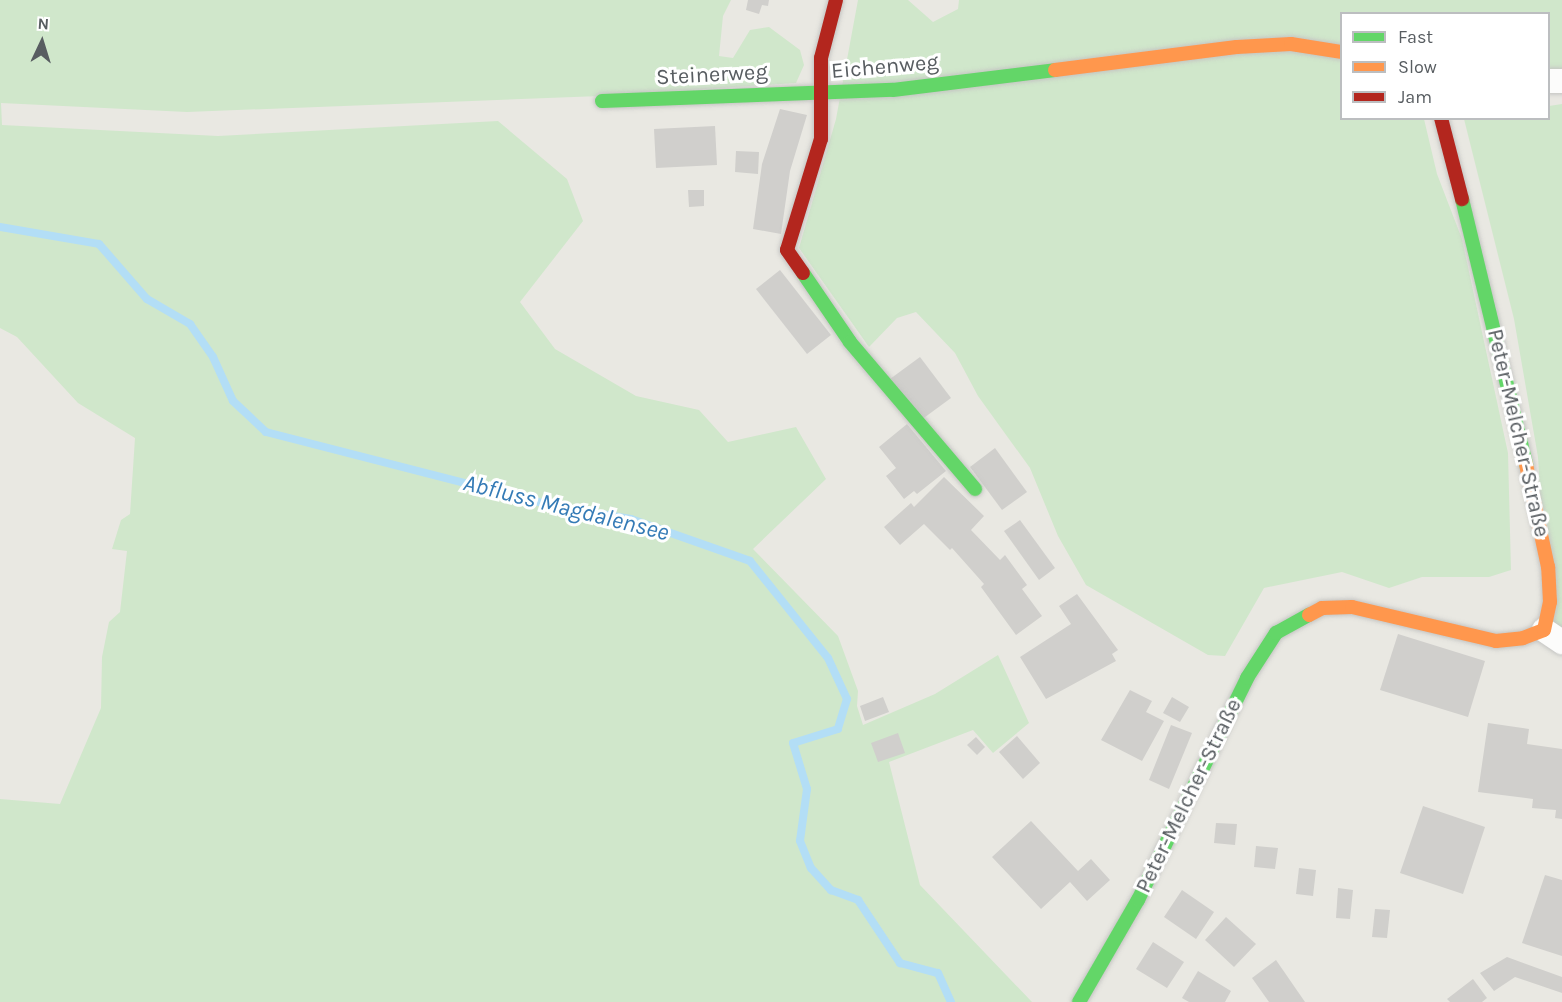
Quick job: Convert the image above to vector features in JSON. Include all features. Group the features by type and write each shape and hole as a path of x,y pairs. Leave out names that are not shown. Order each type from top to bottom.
{"street":[{"path":"823,91 821,58 836,0"},
{"name":"Eichenweg","path":"975,489 864,359 787,250 821,139 823,91 893,90 1237,47 1291,44 1340,52"},
{"name":"Steinerweg","path":"602,102 823,91"},
{"name":"Peter-Melcher-Straße","path":"1079,1002 1138,900 1247,678 1276,633 1322,608 1352,607 1496,640 1553,636 1548,567 1503,359 1442,120"}],"green space":[{"path":"0,0 731,0 723,16 719,56 733,58 750,30 769,27 800,50 804,65 796,83 600,96 187,112 1,103 2,125 218,136 498,121 567,179 583,221 520,302 555,349 636,396 699,410 728,442 796,427 826,479 753,549 838,636 858,691 857,706 863,725 935,694 998,655 1029,723 993,753 973,730 889,762 920,885 1032,1002 0,1002 0,799 60,804 101,708 102,657 109,622 120,612 127,551 112,549 121,520 130,514 135,438 78,403 17,337 0,328"},
{"path":"858,0 908,0 933,22 958,9 959,0 1562,0 1562,69 1550,70 1550,12 1340,12 1340,120 1424,120 1437,174 1462,239 1508,453 1511,570 1489,577 1422,577 1389,588 1342,572 1264,588 1225,656 1208,655 1086,585 1058,536 1030,468 978,396 955,353 916,312 897,318 869,347 799,248 836,119"},
{"path":"1562,104 1562,630 1548,622 1538,457 1514,319 1464,120 1550,120 1550,106"}],"building":[{"path":"748,0 769,0 768,6 762,5 759,14 746,10"},
{"path":"780,109 807,115 790,171 781,234 753,229 762,164"},
{"path":"715,126 717,165 656,168 654,129"},
{"path":"736,151 759,152 758,174 735,172"},
{"path":"688,190 704,190 704,206 689,207"},
{"path":"780,270 831,335 807,354 756,289"},
{"path":"920,357 951,398 921,420 890,379"},
{"path":"907,424 946,471 917,494 914,491 904,499 886,476 896,468 879,447"},
{"path":"995,448 1027,492 1002,510 970,467"},
{"path":"944,477 984,516 971,530 1000,560 1005,555 1027,585 1022,589 1042,616 1016,635 981,587 984,584 952,548 950,550 924,524 900,545 884,527 911,503 914,507"},
{"path":"1020,520 1055,568 1039,580 1004,531"},
{"path":"1077,594 1118,650 1112,654 1116,661 1046,699 1020,657 1071,624 1059,606"},
{"path":"1398,634 1485,661 1468,717 1380,690"},
{"path":"1130,690 1152,701 1146,712 1164,721 1142,761 1101,740"},
{"path":"883,697 889,712 865,721 860,706"},
{"path":"1172,697 1189,707 1180,722 1163,713"},
{"path":"1488,723 1529,729 1527,744 1562,749 1562,819 1555,818 1556,810 1532,808 1533,799 1478,792"},
{"path":"1171,725 1192,733 1169,789 1149,780"},
{"path":"898,733 905,753 878,762 871,743"},
{"path":"1017,736 1040,763 1023,779 999,752"},
{"path":"976,737 985,747 977,755 967,745"},
{"path":"1423,806 1485,827 1463,894 1400,873"},
{"path":"1031,821 1078,871 1091,859 1110,880 1087,901 1070,882 1041,909 992,857"},
{"path":"1216,823 1237,824 1235,845 1214,843"},
{"path":"1256,846 1278,848 1275,869 1254,867"},
{"path":"1299,868 1316,870 1313,896 1296,894"},
{"path":"1545,875 1562,880 1562,956 1522,943"},
{"path":"1338,888 1353,890 1350,919 1336,918"},
{"path":"1182,890 1214,912 1196,939 1164,917"},
{"path":"1375,909 1390,910 1387,938 1372,937"},
{"path":"1226,917 1256,944 1234,967 1205,940"},
{"path":"1153,942 1184,962 1167,988 1136,969"},
{"path":"1507,957 1562,977 1562,993 1515,977 1494,991 1480,973"},
{"path":"1276,960 1305,1002 1269,1002 1252,978"},
{"path":"1198,971 1231,991 1225,1002 1189,1002 1182,998"},
{"path":"1473,979 1487,998 1482,1002 1450,1002 1447,999"}],"waterway":[{"name":"Abfluss Magdalensee","path":"0,227 99,244 147,299 190,324 213,357 233,401 266,432 554,506 631,519 750,561 828,658 847,699 838,729 793,743 807,789 800,841 811,868 831,890 858,900 900,963 938,973 951,1002"}],"traffic: fast":[{"path":"602,101 893,90 1055,70"},
{"path":"1462,199 1526,464"},
{"path":"803,273 850,342 975,489"},
{"path":"1079,1002 1138,900 1247,678 1276,633 1309,615"}],"traffic: slow":[{"path":"1055,70 1237,47 1291,44 1340,52"},
{"path":"1309,615 1322,608 1352,607 1496,641 1523,638 1544,630 1550,602 1548,567 1526,464"}],"traffic: jam":[{"path":"803,273 787,250 821,139 821,58 836,0"},
{"path":"1442,120 1462,199"}]}
